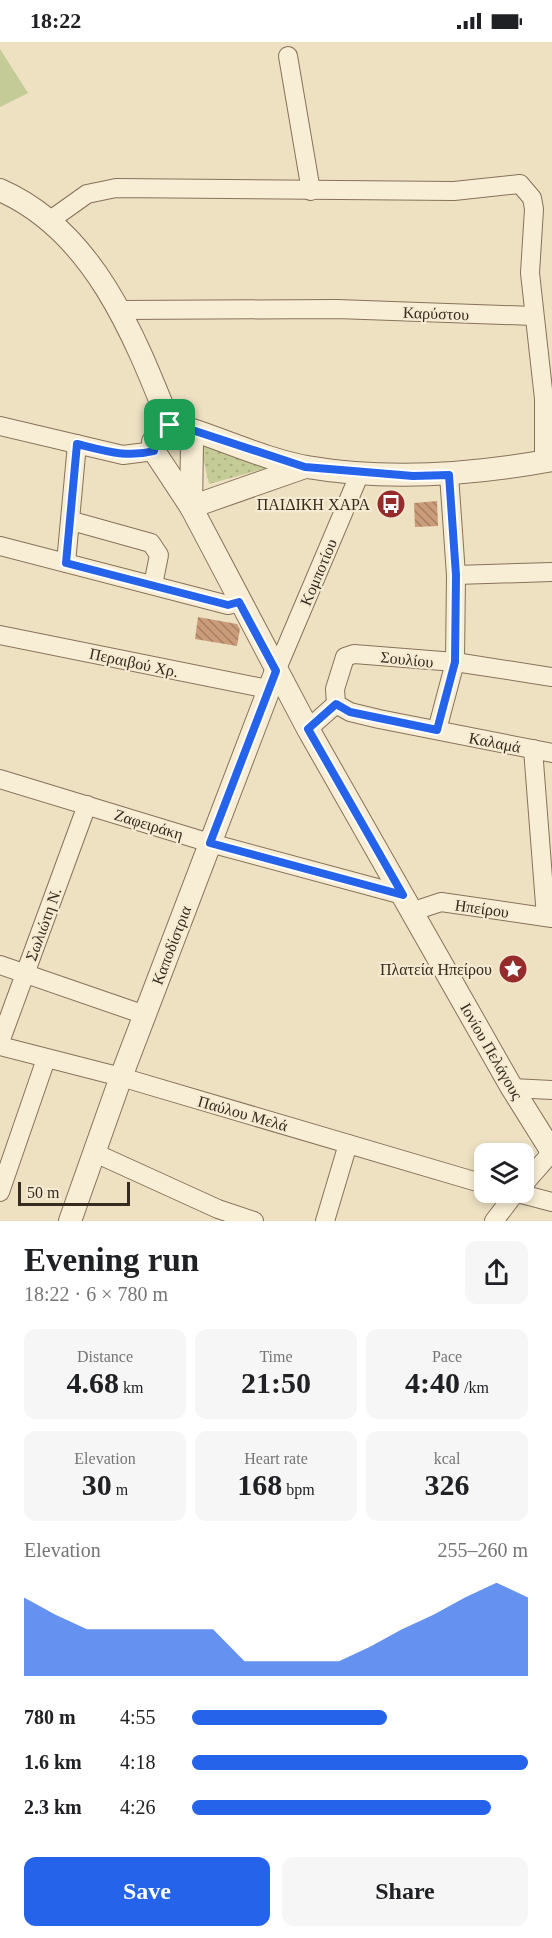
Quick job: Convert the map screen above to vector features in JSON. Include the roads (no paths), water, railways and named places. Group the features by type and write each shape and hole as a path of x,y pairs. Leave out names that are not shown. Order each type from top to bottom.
{"street":[{"path":"288,56 311,191"},
{"path":"0,426 123,455 136,456 154,451 156,435 176,426 305,467 360,473 449,475 548,461 544,399 530,273 534,209 532,198 520,184 454,191 116,188 87,194 49,221"},
{"path":"0,190 31,207 49,221 99,277 176,426 192,443 191,507 305,467"},
{"name":"Καρύστου","path":"118,310 338,309 534,316"},
{"path":"66,563 72,521 77,444"},
{"name":"Ιονίου Πελάγους","path":"154,451 191,507 239,602 272,680 308,729 512,1088 552,1152"},
{"name":"Κομποτίου","path":"272,680 360,473"},
{"path":"437,730 455,662 456,575 449,475"},
{"path":"72,521 151,543 159,555 153,585"},
{"path":"0,546 228,605 239,602"},
{"path":"456,575 544,572"},
{"name":"Περαιβού Χρ.","path":"0,635 272,680"},
{"name":"Σουλίου","path":"336,704 335,689 345,657 354,654 455,662 552,677"},
{"name":"Καποδίστρια","path":"70,1221 121,1077 272,680"},
{"path":"308,729 336,704"},
{"name":"Καλαμά","path":"336,704 350,712 552,753"},
{"path":"533,749 549,918"},
{"name":"Ζαφειράκη","path":"0,779 408,903"},
{"name":"Σωλιώτη Ν.","path":"0,1044 87,805"},
{"name":"Ηπείρου","path":"408,903 441,902 549,918"},
{"path":"0,965 145,1015"},
{"name":"Παύλου Μελά","path":"0,1044 45,1059 121,1077 474,1181"},
{"path":"0,1192 45,1059"},
{"path":"512,1088 552,1090"},
{"path":"325,1221 348,1144"},
{"path":"534,1173 552,1152"},
{"path":"94,1154 213,1215 254,1221"},
{"path":"534,1198 552,1202"},
{"path":"494,1221 508,1203"}],"place":[{"name":"ΠΑΙΔΙΚΗ ΧΑΡΑ","path":"391,504"},
{"name":"Πλατεία Ηπείρου","path":"513,969"}]}
